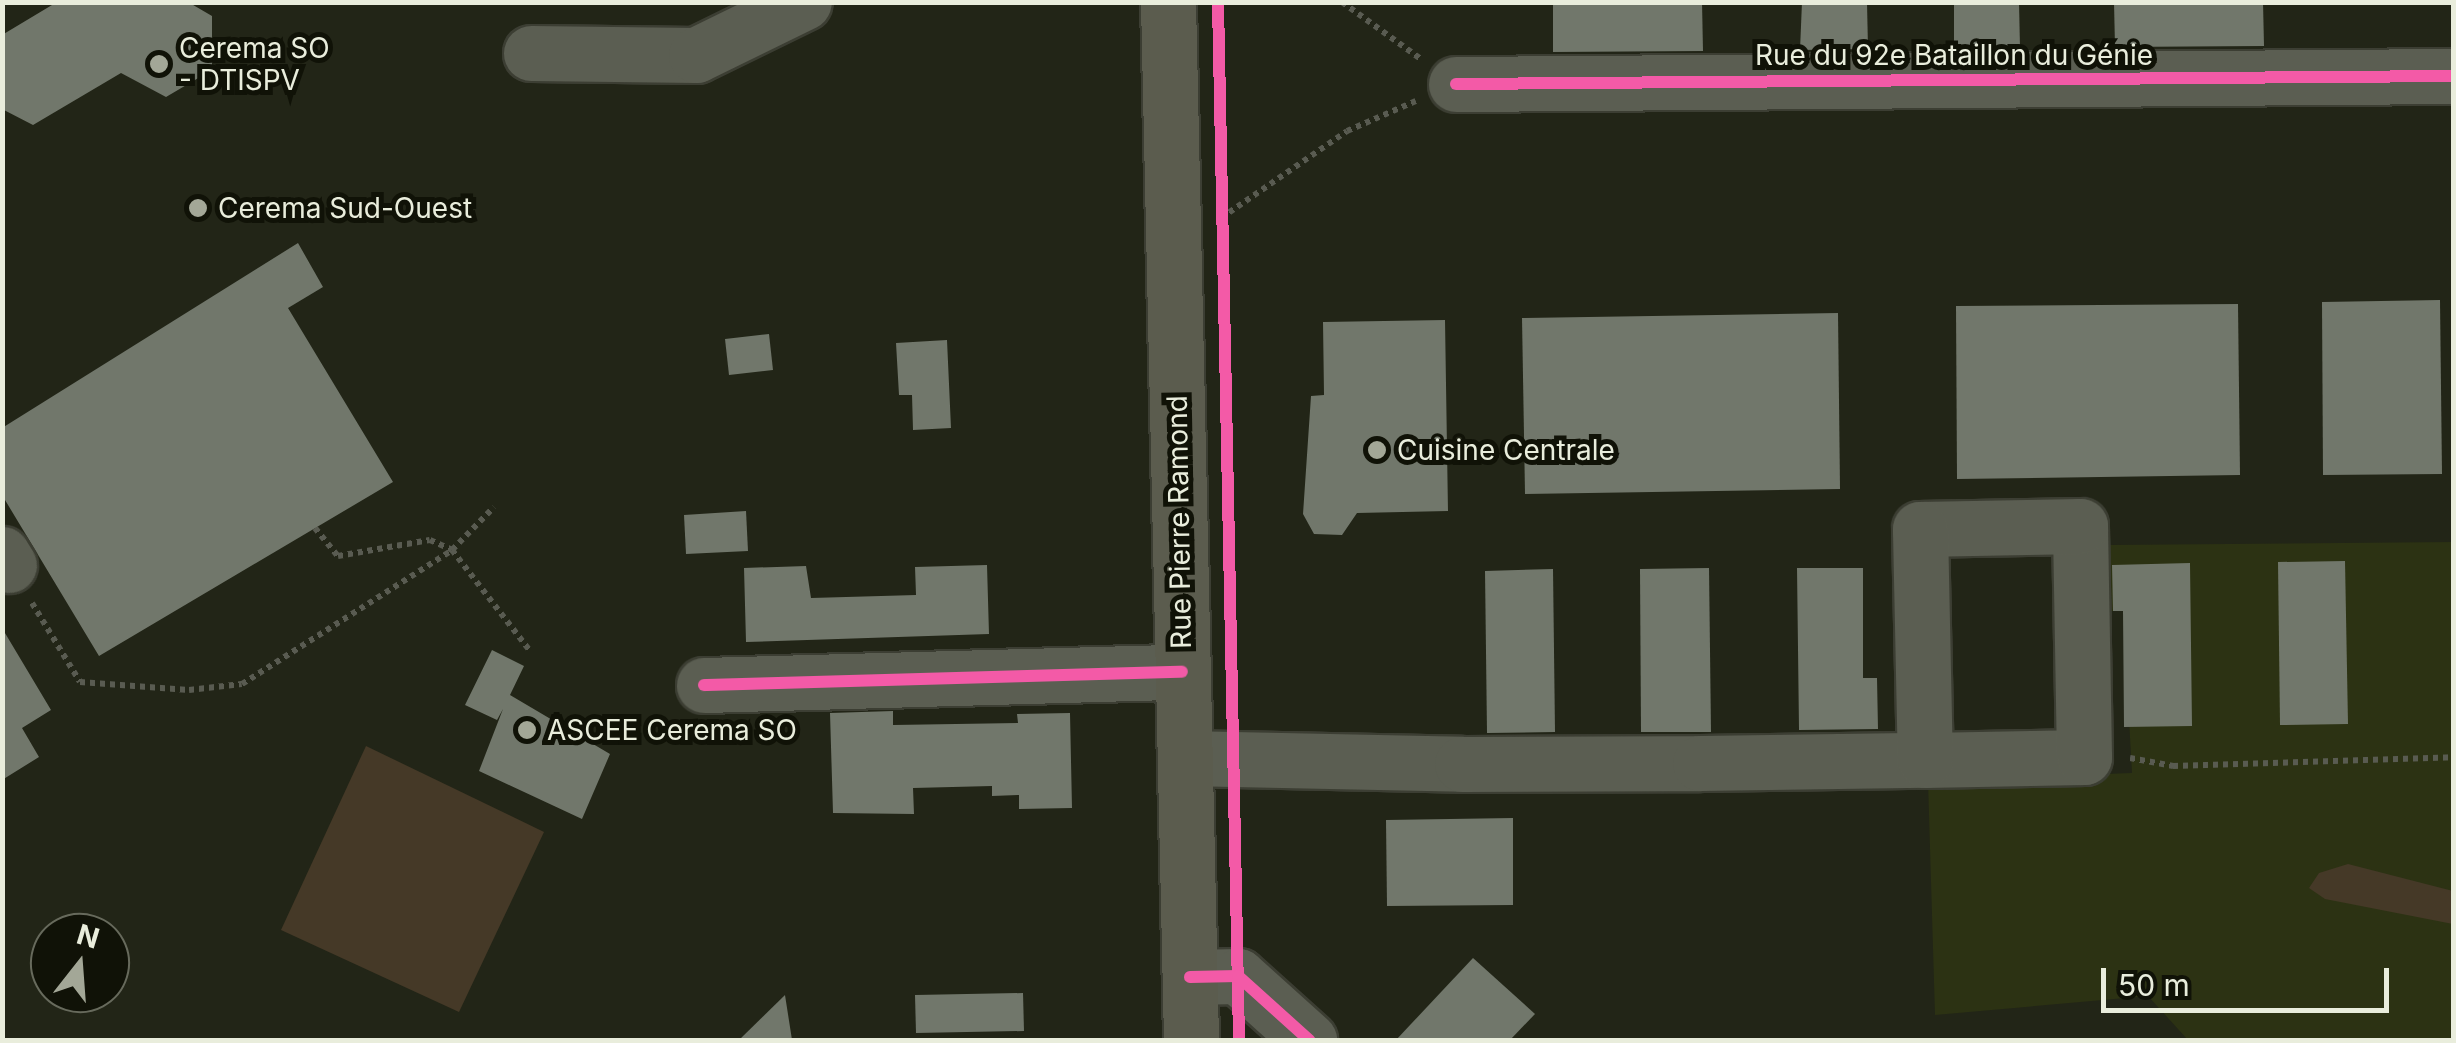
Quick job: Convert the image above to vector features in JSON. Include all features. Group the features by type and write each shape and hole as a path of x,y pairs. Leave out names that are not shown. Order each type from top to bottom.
{"main road":[{"name":"Rue Pierre Ramond","path":"1168,2 1191,1040"}],"street":[{"path":"531,53 696,56 804,2"},
{"name":"Rue du 92e Bataillon du Génie","path":"1456,84 2454,76"},
{"path":"1185,758 1925,760 2084,757 2080,526 1920,529 1925,760"},
{"path":"704,685 1182,672"},
{"path":"1190,977 1238,976 1309,1040"}],"path":[{"path":"1342,2 1456,84"},
{"path":"1221,218 1347,130 1456,84"},
{"path":"6,559 80,682 189,690 242,684 452,550 494,507"},
{"path":"315,528 338,556 430,540 452,550 530,651"},
{"path":"2084,757 2173,766 2454,757"}],"shaded area":[{"path":"2453,542 2453,1040 2188,1040 2148,996 1935,1015 1928,781 2132,773 2123,611 2110,611 2109,545"},
{"path":"366,746 544,832 459,1012 281,930"},
{"path":"2348,864 2453,891 2453,924 2325,899 2309,888 2319,873"}],"building":[{"name":"Cerema SO - DTISPV","path":"57,2 188,2 212,16 212,70 166,97 121,73 33,125 2,109 2,35"},
{"path":"1553,2 1702,2 1703,51 1553,52"},
{"path":"1802,2 1867,2 1868,49 1800,50"},
{"path":"1954,2 2019,2 2020,48 1954,49"},
{"path":"2114,2 2263,2 2264,46 2115,47"},
{"path":"298,243 323,287 288,308 393,482 99,656 2,495 2,428"},
{"path":"2440,300 2442,474 2323,475 2322,302"},
{"path":"2238,304 2240,475 1957,479 1956,306"},
{"path":"1838,313 1840,489 1525,494 1522,318"},
{"name":"Cuisine Centrale","path":"1445,320 1448,511 1357,513 1342,535 1314,534 1303,514 1311,396 1324,395 1323,322"},
{"path":"769,334 773,370 729,375 725,339"},
{"path":"947,340 951,428 913,430 912,395 899,395 896,343"},
{"path":"746,511 748,551 686,554 684,515"},
{"path":"2345,561 2348,724 2280,725 2278,562"},
{"path":"2190,563 2192,726 2124,727 2123,611 2113,611 2112,565"},
{"path":"987,565 989,634 746,642 744,568 806,566 811,598 916,595 915,567"},
{"path":"1709,568 1711,732 1641,732 1640,569"},
{"path":"1797,568 1863,568 1863,678 1877,678 1878,729 1799,730"},
{"path":"1553,569 1555,732 1487,733 1485,571"},
{"path":"2,628 51,710 22,728 39,757 2,780"},
{"name":"ASCEE Cerema SO","path":"492,650 524,666 510,695 610,754 582,819 479,771 503,709 497,720 465,705"},
{"path":"893,711 893,725 1018,723 1017,714 1070,713 1072,808 1019,809 1019,795 992,796 992,786 913,788 914,814 833,813 830,713"},
{"path":"1513,818 1513,905 1387,906 1386,820"},
{"path":"1473,958 1535,1014 1510,1040 1396,1040"},
{"path":"1023,993 1024,1031 916,1033 915,995"},
{"path":"785,995 792,1040 739,1040"}],"cycle path":[{"path":"1218,2 1239,1040"},
{"path":"1456,84 2454,76"},
{"path":"704,685 1182,672"},
{"path":"1190,977 1238,976 1309,1040"}],"place":[{"name":"Cerema SO - DTISPV","path":"159,64"},
{"name":"Cerema Sud-Ouest","path":"198,208"},
{"name":"Cuisine Centrale","path":"1377,450"},
{"name":"ASCEE Cerema SO","path":"527,730"}]}
